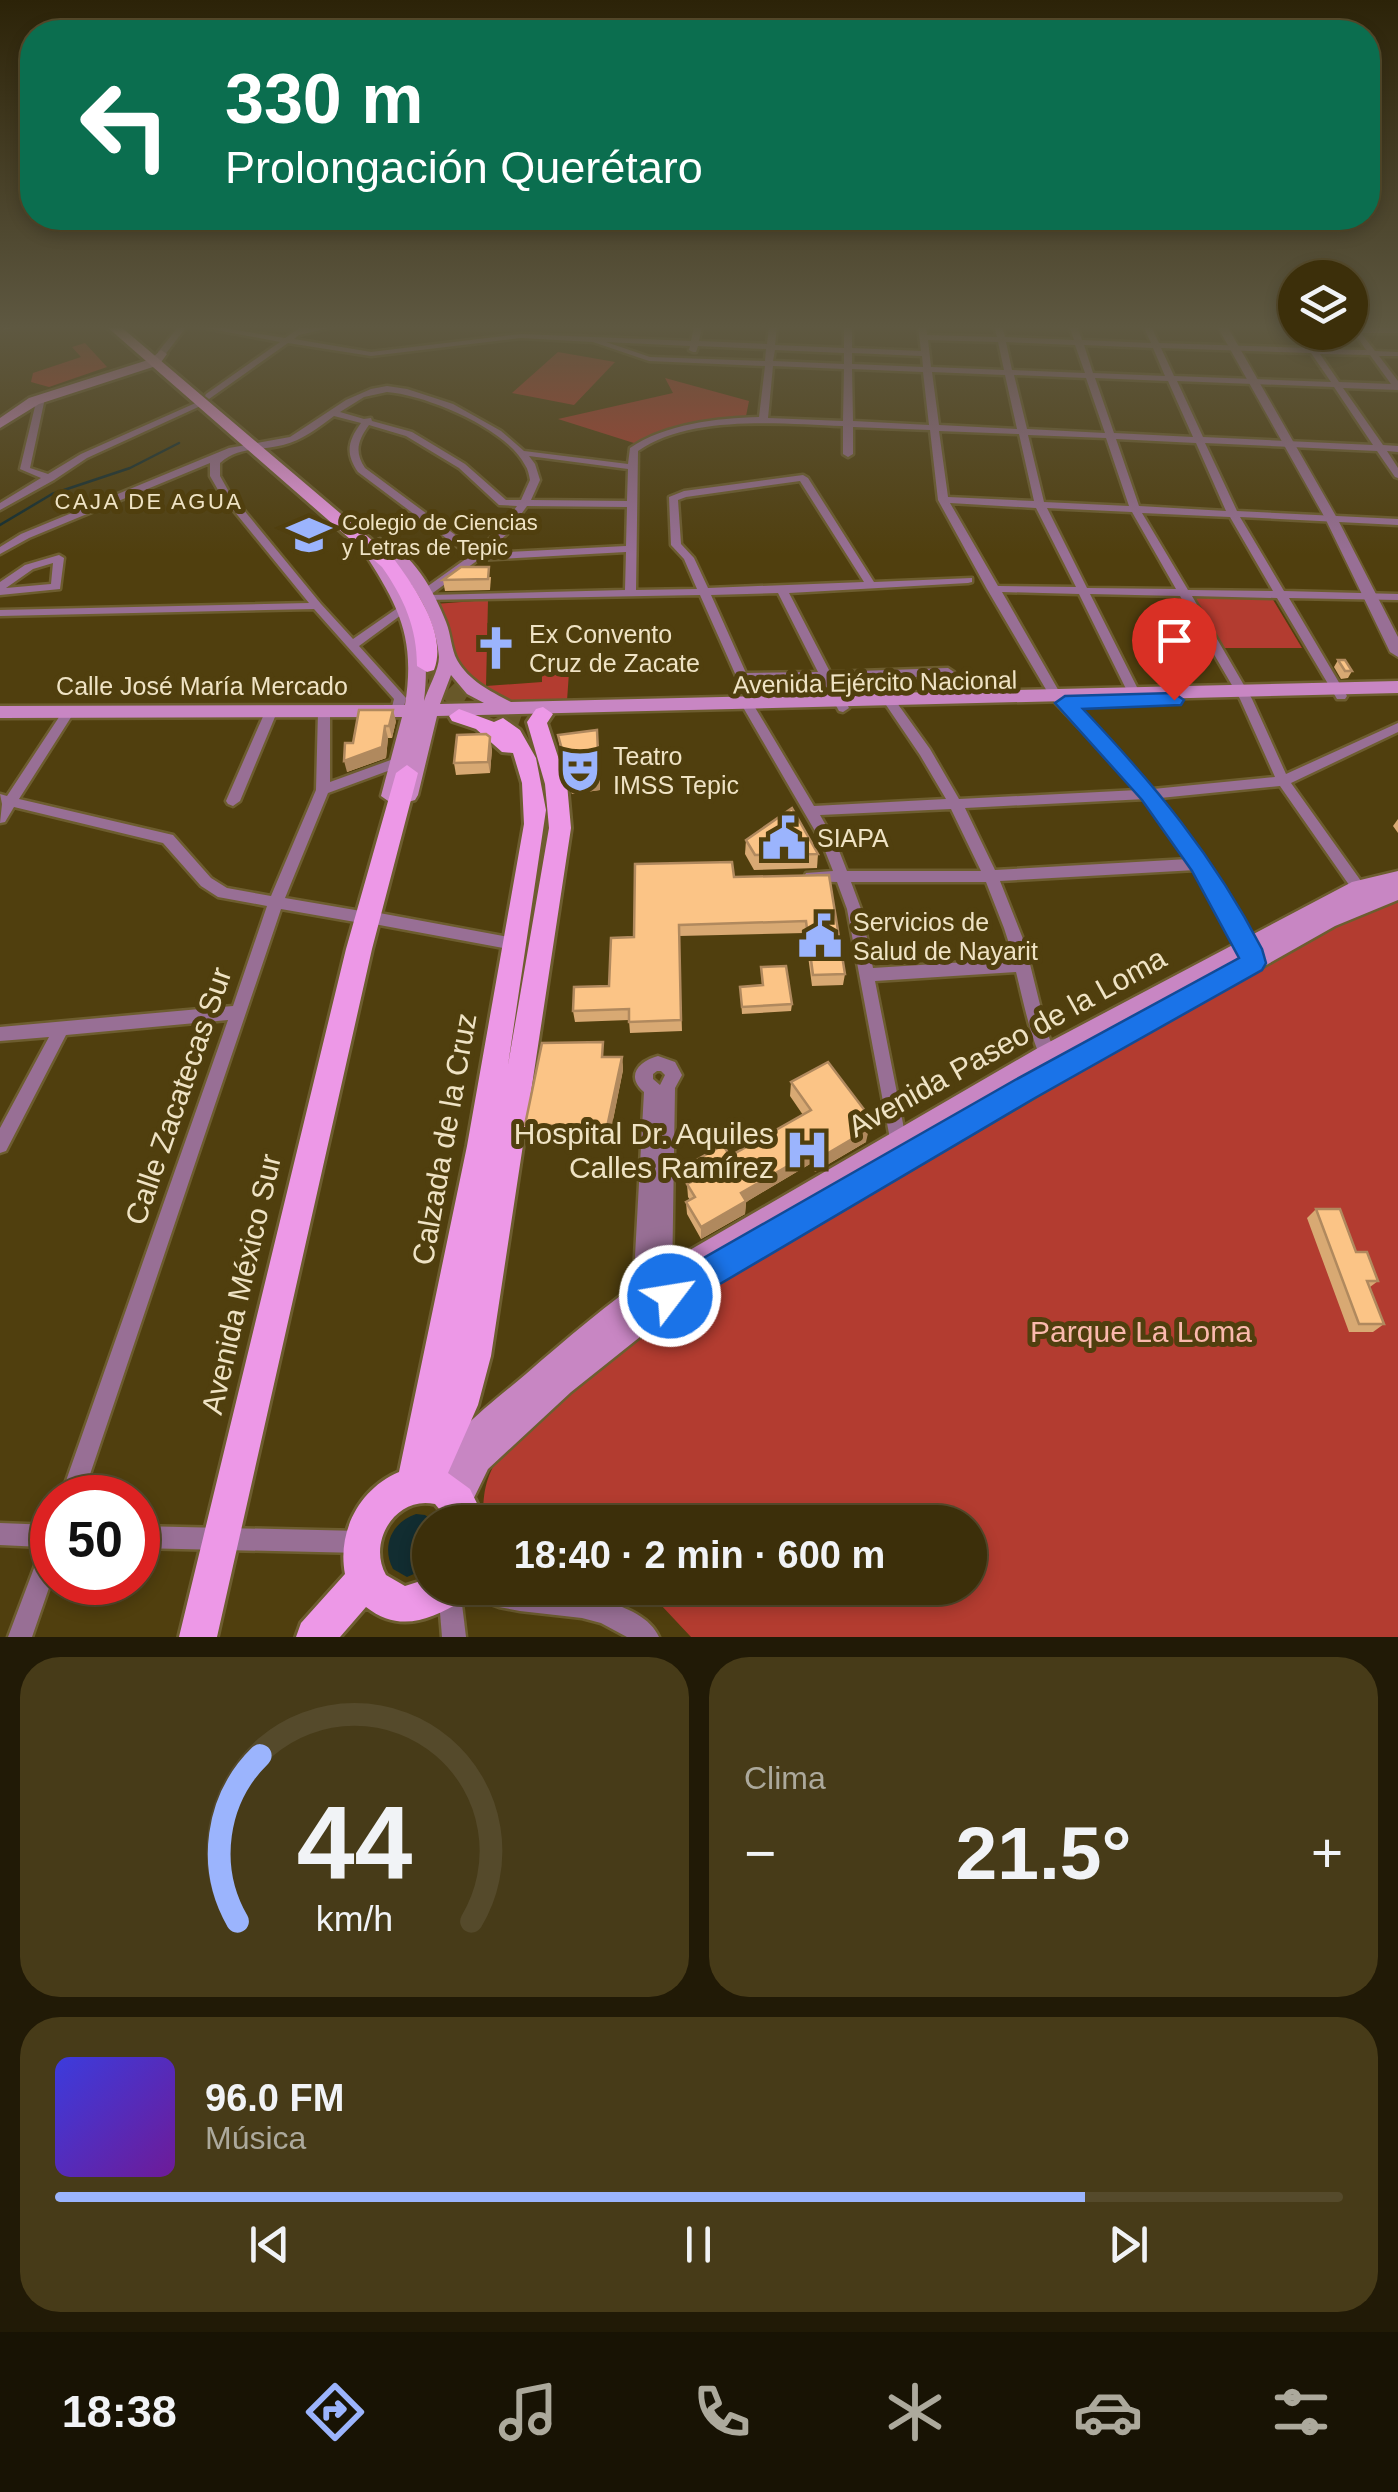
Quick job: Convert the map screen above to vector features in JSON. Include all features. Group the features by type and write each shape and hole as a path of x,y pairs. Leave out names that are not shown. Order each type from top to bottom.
{"main road":[{"path":"8,412 34,402"},
{"path":"208,402 250,444 375,546 403,561 440,624 436,663"},
{"path":"209,402 270,447 375,546 416,606 436,663 511,719 536,747 551,788 554,854"},
{"name":"Avenida México Sur","path":"198,1637 414,713 414,642 406,607 375,546"},
{"name":"Avenida México Sur","path":"368,917 414,713 436,663"},
{"name":"Avenida Ejército Nacional","path":"414,713 543,714 1338,692 1398,687"},
{"name":"Avenida Ejército Nacional","path":"1338,692 1398,695"},
{"name":"Avenida Ejército Nacional","path":"414,713 511,719 748,706"},
{"name":"Calle José María Mercado","path":"0,712 414,713"},
{"path":"543,714 537,722 560,804 554,854"},
{"path":"460,716 476,720 495,733 511,749 516,763 524,807 521,888"},
{"name":"Calzada de la Cruz","path":"507,1072 514,944 535,806 534,787 511,719"},
{"path":"360,950 403,767"},
{"name":"Calzada de la Cruz","path":"441,1495 507,1072 554,854"},
{"name":"Avenida Paseo de la Loma","path":"1251,956 1358,888 1398,878"},
{"name":"Avenida Paseo de la Loma","path":"441,1495 470,1442 655,1296 1052,1063 1251,956 1398,891"},
{"path":"426,1605 400,1611 382,1606 369,1593 359,1554 372,1515 385,1499 441,1495"},
{"path":"315,1637 364,1581"}],"street":[{"path":"40,402 25,469 51,478"},
{"path":"0,507 84,456 201,402"},
{"path":"0,551 110,499 222,454 250,444 270,447 293,439 350,402"},
{"path":"440,402 470,416 526,454 632,466"},
{"path":"763,420 765,402"},
{"path":"848,402 848,454"},
{"path":"931,402 944,500 993,589 1060,699 1150,794 1200,864 1251,956"},
{"path":"1014,402 1039,504 1137,696"},
{"path":"1099,402 1135,509 1243,694 1283,781 1358,888"},
{"path":"1183,402 1233,514 1338,692"},
{"path":"1266,402 1398,652"},
{"path":"1350,402 1398,475"},
{"path":"335,413 409,434 441,451 497,500 525,504 631,504"},
{"path":"368,420 351,447 352,458 361,470 478,557 631,549"},
{"path":"630,593 633,450 663,437 745,420 1398,449"},
{"path":"222,454 213,469 226,493 317,606 414,713"},
{"path":"426,595 511,527 536,475 526,454"},
{"path":"870,585 807,482 795,476 673,499 676,545 689,558 741,675 748,678 948,672"},
{"path":"944,500 1398,522"},
{"path":"47,558 60,558 56,587 0,589 28,567 47,558"},
{"path":"426,595 782,590 968,580"},
{"path":"993,589 1398,597"},
{"path":"782,590 842,704"},
{"path":"0,613 317,606"},
{"path":"354,644 406,607"},
{"path":"891,703 954,804 989,876 1023,965 1052,1063"},
{"path":"748,706 810,810 843,876 854,909 899,1150"},
{"path":"0,818 5,800 69,711"},
{"path":"233,801 271,712"},
{"name":"Calle Zacatecas Sur","path":"79,1475 277,900 323,790 324,712"},
{"path":"810,810 1150,794 1283,781 1398,726"},
{"path":"323,790 403,767"},
{"path":"5,800 168,838 206,882 224,893 514,944"},
{"path":"796,878 989,876 1200,864"},
{"path":"866,975 1023,965"},
{"path":"0,1034 238,1012"},
{"path":"0,1146 60,1031"},
{"path":"655,1296 659,1134"},
{"path":"0,1534 30,1535"},
{"path":"160,1537 361,1542"},
{"path":"20,1637 32,1605"},
{"path":"451,1605 454,1637"},
{"path":"577,1605 614,1613 647,1637"}],"green space":[{"path":"631,402 749,402 746,416 637,444 558,419"},
{"path":"1191,598 1272,598 1302,648 1217,648"},
{"path":"488,600 486,686 542,682 542,674 569,672 567,701 493,705 464,686 435,604"},
{"name":"Parque La Loma","path":"1398,899 1398,1637 691,1637 661,1605 987,1605 987,1505 484,1505 492,1468 513,1440 670,1310 1345,920"}],"water":[{"path":"412,1516 412,1575 407,1577 393,1569 388,1552 395,1529"}],"building":[{"path":"461,567 489,567 488,579 443,580"},
{"path":"1338,660 1345,660 1352,671 1345,671"},
{"path":"359,710 393,710 389,726 385,726 382,747 344,761 345,743 353,743"},
{"path":"597,730 599,775 570,779 558,735"},
{"path":"457,735 490,737 488,762 454,763"},
{"path":"792,808 818,854 755,855 746,840"},
{"path":"732,862 734,877 829,875 845,974 813,975 806,921 679,925 681,1020 629,1022 629,1009 573,1011 574,987 609,986 611,938 634,937 635,864"},
{"path":"786,966 792,1004 742,1007 740,987 763,985 761,967"},
{"path":"603,1042 602,1057 622,1057 607,1127 525,1125 542,1043"},
{"name":"Hospital Dr. Aquiles Calles Ramírez","path":"828,1062 866,1112 859,1116 869,1129 818,1159 812,1152 741,1193 746,1201 701,1227 686,1202 695,1197 687,1184 695,1180 686,1166 723,1145 730,1156 811,1110 791,1082"},
{"path":"1316,1209 1340,1209 1356,1252 1367,1252 1378,1281 1367,1281 1384,1324 1359,1324"}],"waterway":[{"path":"0,525 52,494 130,468 179,443"}],"tunnel":[{"path":"433,664 456,697 519,723"}],"place":[{"name":"Colegio de Ciencias y Letras de Tepic","path":"309,535"},
{"name":"Ex Convento Cruz de Zacate","path":"496,648"},
{"name":"Teatro IMSS Tepic","path":"580,770"},
{"name":"SIAPA","path":"784,838"},
{"name":"Servicios de Salud de Nayarit","path":"820,936"},
{"name":"Hospital Dr. Aquiles Calles Ramírez","path":"807,1150"}],"district":[{"name":"CAJA DE AGUA","path":"149,501"}],"route":[{"path":"670,1296 1056,1071 1253,963 1249,949 1200,864 1150,794 1065,703 1174,700"}]}
